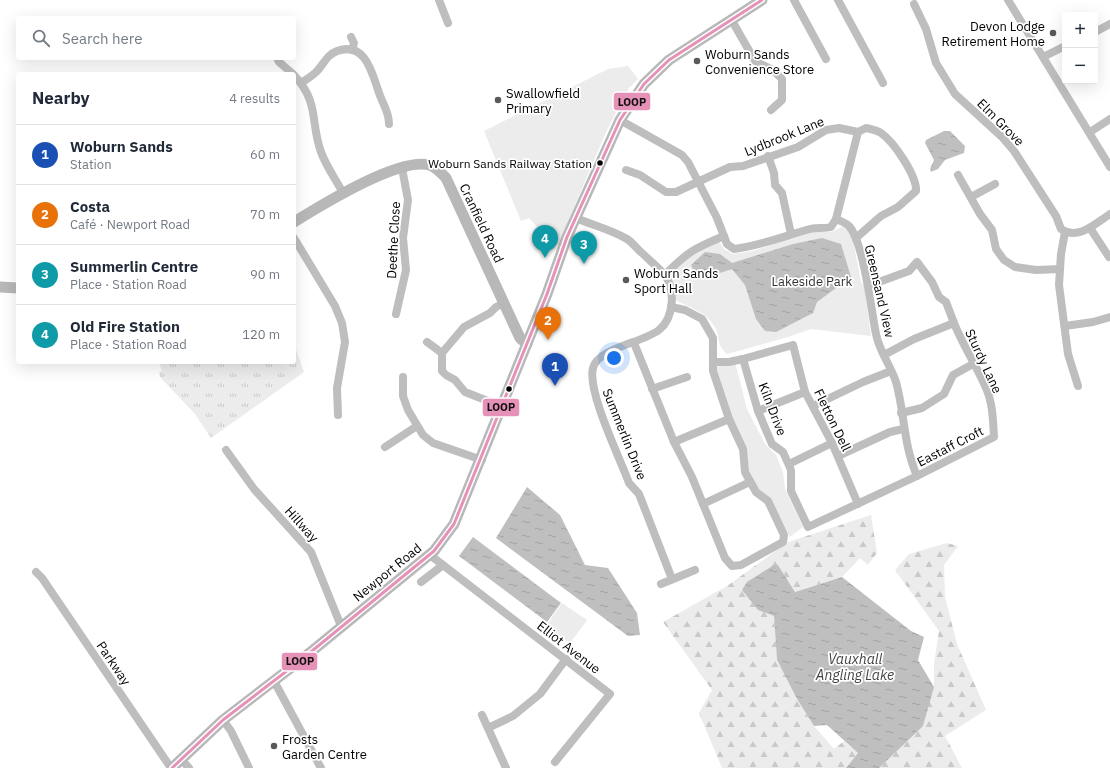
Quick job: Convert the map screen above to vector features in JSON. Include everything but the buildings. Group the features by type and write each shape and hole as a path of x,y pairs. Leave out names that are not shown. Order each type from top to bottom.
{"street":[{"path":"439,0 448,23"},
{"path":"794,0 826,59"},
{"path":"838,0 882,83"},
{"path":"1008,0 1110,167"},
{"name":"Newport Road","path":"172,768 223,720 274,681 430,555 454,524 482,460 576,218 620,120 644,84 668,60 755,2"},
{"name":"Elm Grove","path":"918,7 936,63 955,94 1014,151 1048,203 1061,228 1065,232"},
{"path":"731,19 755,61 773,70 782,78 782,100 771,110"},
{"path":"1098,30 1110,24"},
{"path":"351,37 354,43 352,50"},
{"path":"1043,57 1062,48"},
{"path":"301,83 317,71 328,55 339,51 352,50 366,59 373,70 381,98 389,114 389,124"},
{"path":"278,60 290,72"},
{"path":"296,78 301,83 313,105 321,152 342,193"},
{"path":"1090,132 1110,119"},
{"path":"620,120 682,155 688,162 699,182 727,244 734,249 751,247 812,228 831,227 836,219 858,132"},
{"name":"Lydbrook Lane","path":"626,170 640,175 666,192 676,192 730,167 743,166 798,146 826,130 839,128 858,132 866,128 880,132 896,149 916,183 916,191 898,207 881,216 856,238"},
{"path":"768,156 774,173 775,185 782,193 791,234"},
{"name":"Cranfield Road","path":"296,221 342,193 374,178 402,168 424,164 432,166 446,178 520,338 527,344"},
{"name":"Deethe Close","path":"396,314 406,270 403,238 408,200 402,168"},
{"path":"958,175 980,214 992,230 996,249 1004,260 1015,267 1036,270 1060,269"},
{"path":"971,197 995,184"},
{"path":"1078,386 1069,360 1059,285 1065,232 1080,233 1110,214"},
{"name":"Summerlin Drive","path":"576,218 627,239 665,275 671,288 671,307 669,315 660,329 634,343 603,354 594,366 592,382 595,395 629,483 639,494 672,579"},
{"name":"Greensand View","path":"836,219 848,226 856,238 868,286 876,335 896,382 903,429 912,464 917,476"},
{"path":"1090,228 1104,254"},
{"path":"665,275 683,256 693,249 724,236"},
{"path":"296,241 335,306 342,323 345,342 337,388 338,415"},
{"path":"868,286 909,271 917,262 932,282 939,296 946,302 954,323"},
{"path":"0,287 16,288"},
{"path":"503,407 465,392 455,380 442,371 442,353 464,327 490,313 504,303"},
{"path":"634,343 674,442 703,504 724,558 732,566 742,565 783,542 784,535 768,501 756,492 745,472 743,449 730,419 713,371 713,338 702,319 685,310 671,307"},
{"path":"1065,326 1093,322 1110,317"},
{"name":"Sturdy Lane","path":"884,355 914,339 954,323 986,388 990,401 994,437"},
{"path":"426,342 442,353"},
{"name":"Fletton Dell","path":"743,359 793,345 805,392 832,443 858,504"},
{"path":"713,362 729,362 743,359"},
{"name":"Kiln Drive","path":"743,359 758,411 772,444 783,452 791,470 791,491 808,527 858,504"},
{"path":"901,413 922,408 944,394 954,375 973,364"},
{"path":"813,406 864,382 892,371"},
{"path":"403,377 403,396 408,410 423,435 433,444 482,460"},
{"path":"652,389 687,377"},
{"path":"758,411 784,402 805,392"},
{"path":"674,442 730,419"},
{"path":"385,447 417,426"},
{"path":"838,456 890,432 903,429"},
{"name":"Eastaff Croft","path":"917,476 994,437"},
{"path":"788,464 832,443"},
{"name":"Hillway","path":"226,450 254,489 311,552 341,626"},
{"path":"858,504 917,476"},
{"path":"703,504 750,482"},
{"name":"Elliot Avenue","path":"430,555 610,694 555,762"},
{"path":"421,582 443,565"},
{"path":"661,584 695,570"},
{"name":"Parkway","path":"36,572 42,578 172,768"},
{"path":"488,728 513,716 540,694 566,659"},
{"path":"274,681 321,768"},
{"path":"482,715 506,768"},
{"path":"223,720 231,731 249,768"},
{"path":"181,759 189,768"}],"green space":[{"path":"628,66 638,79 629,88 607,130 558,245 550,242 552,234 537,227 529,218 521,221 484,131 608,69"},
{"name":"Lakeside Park","path":"844,226 851,230 861,282 864,286 871,336 811,329 727,354 722,348 716,329 709,319 687,305 675,300 669,276 690,257 719,241 724,249 733,254 753,251 813,231 831,232"},
{"path":"296,350 304,372 211,438 195,414 160,377 159,372 162,371 160,364 296,364"},
{"path":"735,362 747,409 765,444 776,455 783,472 785,489 803,527 790,537 766,496 753,483 747,473 719,385 716,367"},
{"path":"871,515 877,553 868,565 860,558 842,577 795,592 778,565 758,610 774,616 777,660 797,699 814,726 834,749 844,741 858,753 846,768 722,768 699,713 712,690 663,622 727,586 788,542"},
{"path":"947,543 958,546 944,565 945,597 957,644 986,710 945,736 962,768 879,768 900,747 934,687 934,664 939,631 895,570 909,554"},
{"path":"562,603 587,620 570,643 546,626"}],"water":[{"path":"944,131 950,131 965,146 964,153 945,160 938,169 931,172 930,169 934,160 925,143 926,140"},
{"path":"822,238 841,244 851,277 817,302 813,313 776,332 765,331 756,319 745,285 732,269 698,280 691,265 705,252 720,254 732,263 793,244"},
{"path":"527,487 560,515 585,565 608,568 637,613 640,635 628,636 496,538"},
{"path":"473,537 561,603 547,622 459,556"},
{"name":"Vauxhall Angling Lake","path":"774,565 778,565 795,592 842,577 911,631 924,637 918,660 934,687 923,726 879,768 846,768 858,753 827,725 814,726 797,699 777,660 774,616 758,610 742,590 747,582"}],"transit line":[{"name":"LOOP","path":"172,768 223,720 301,660 434,551 454,524 547,294 567,237 620,120 644,84 669,60 762,0"}],"place":[{"name":"Devon Lodge Retirement Home","path":"1053,33"},
{"name":"Woburn Sands Convenience Store","path":"697,61"},
{"name":"Swallowfield Primary","path":"498,100"},
{"name":"Woburn Sands Railway Station","path":"600,163"},
{"name":"Old Fire Station","path":"545,258"},
{"name":"Summerlin Centre","path":"584,264"},
{"name":"Woburn Sands Sport Hall","path":"626,280"},
{"name":"Costa","path":"548,340"},
{"name":"Woburn Sands","path":"555,386"},
{"name":"Frosts Garden Centre","path":"274,746"}]}
